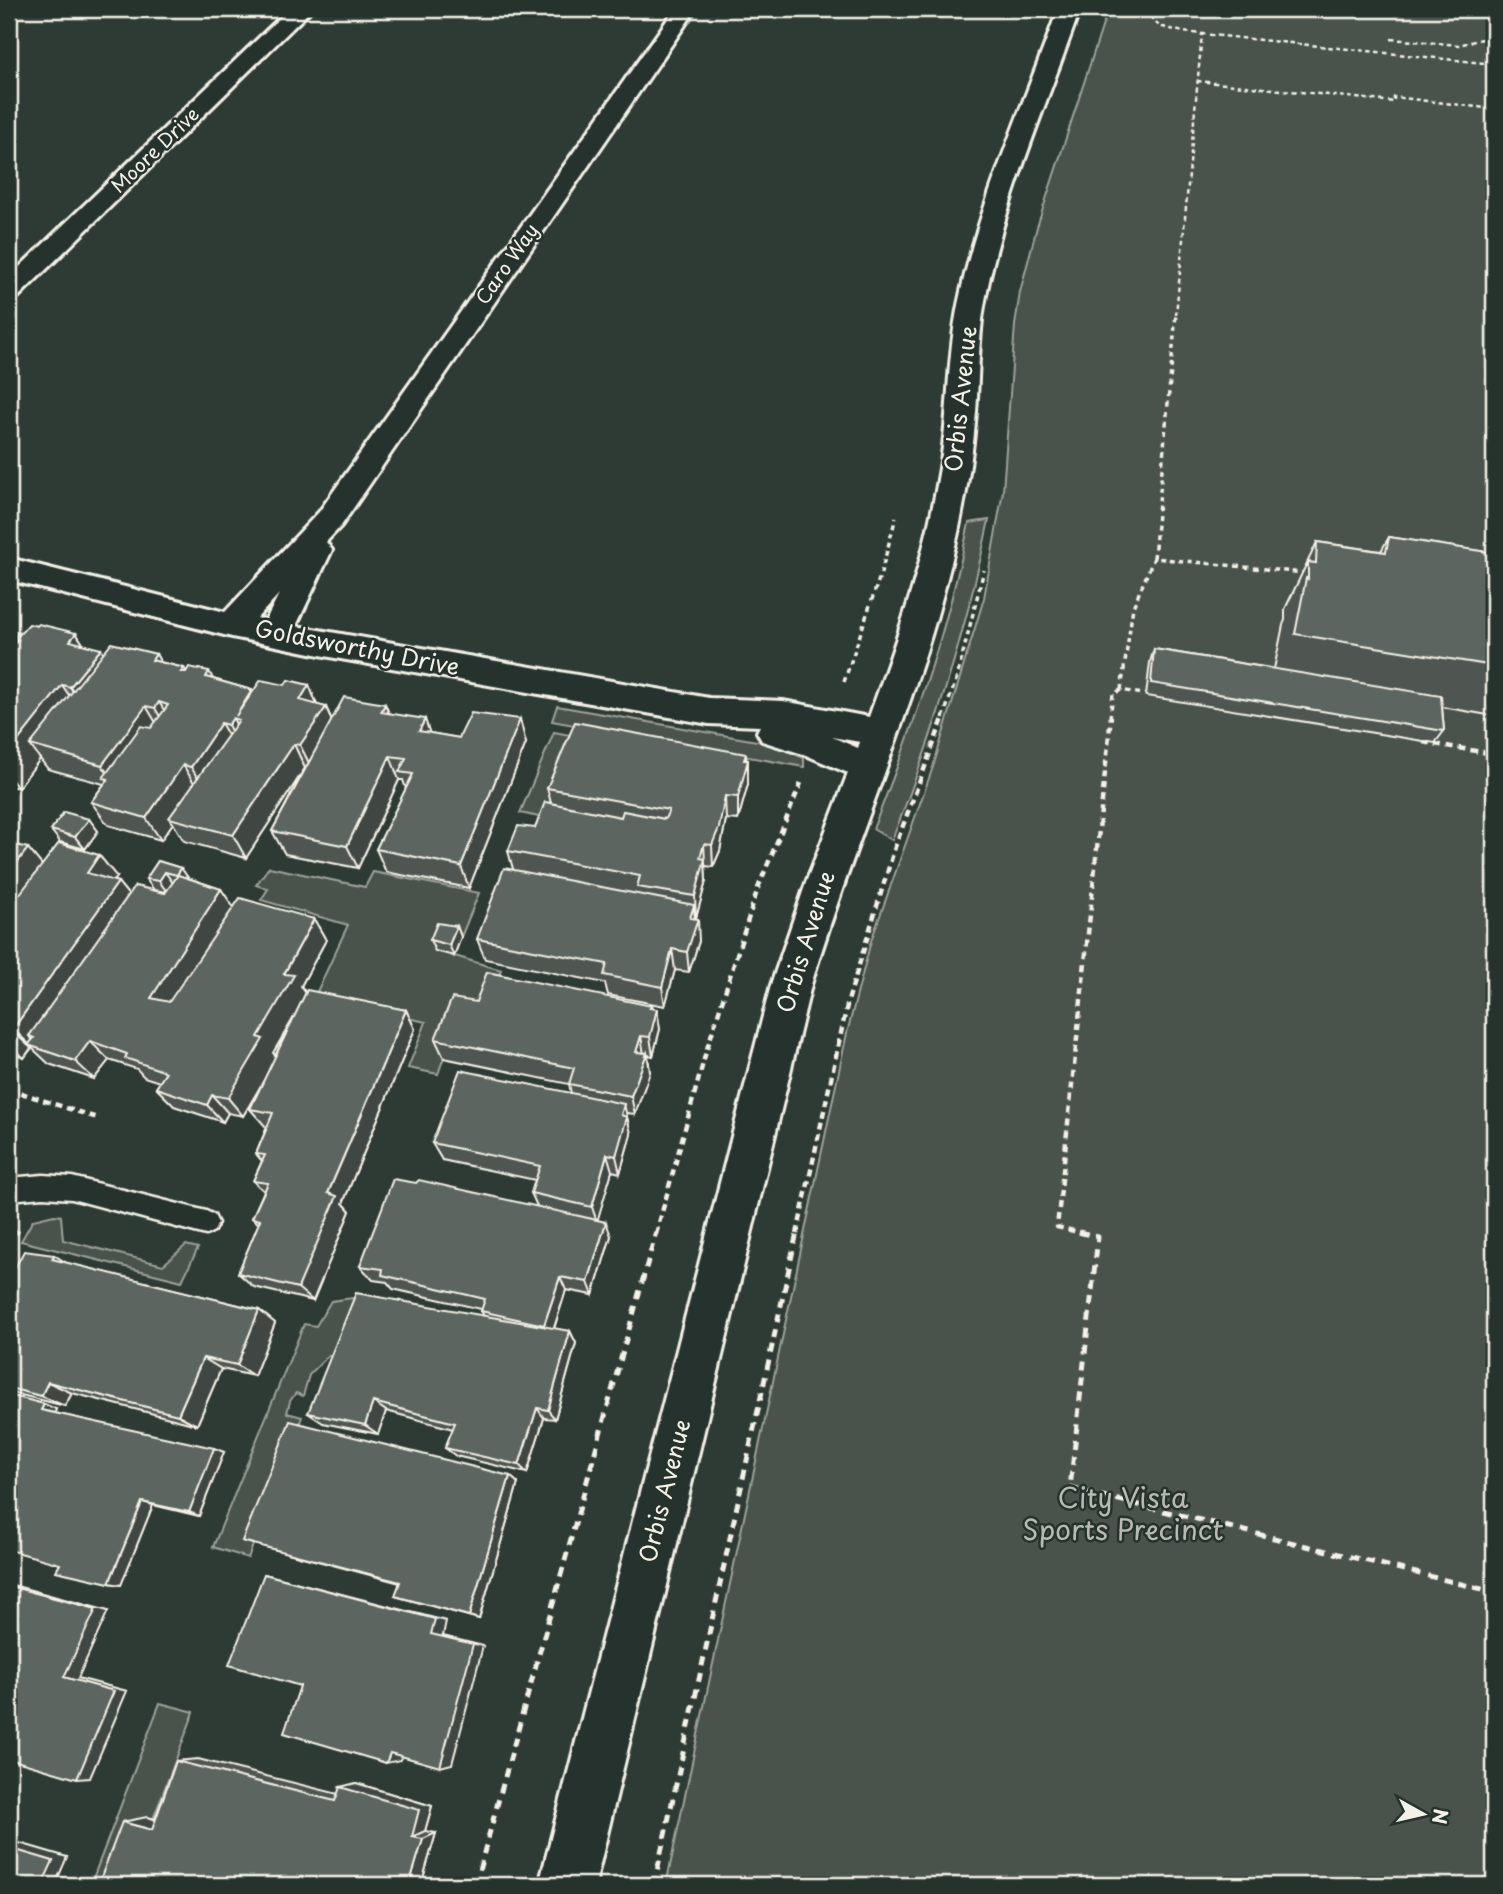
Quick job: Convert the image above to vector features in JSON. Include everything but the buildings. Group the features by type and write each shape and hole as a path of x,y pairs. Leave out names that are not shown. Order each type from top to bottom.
{"street":[{"name":"Moore Drive","path":"9,291 301,9"},
{"name":"Caro Way","path":"232,625 330,519 685,9"},
{"name":"Orbis Avenue","path":"567,1885 791,985 827,869 917,630 949,501 957,449 971,306 979,273 996,216 1069,9"},
{"name":"Caro Way","path":"276,634 330,519"},
{"name":"Goldsworthy Drive","path":"9,569 232,625 709,711 817,745 874,750"}],"lane":[{"path":"9,1189 43,1186 72,1188 206,1223"}],"path":[{"path":"1151,9 1150,19 1159,26 1202,34 1494,64"},
{"path":"1121,690 1133,607 1154,558 1202,34"},
{"path":"1391,39 1459,44 1494,36"},
{"path":"1197,81 1394,102 1394,97 1494,109"},
{"path":"1154,558 1312,574"},
{"path":"654,1885 848,1001 887,870 957,677 986,562"},
{"path":"1161,697 1121,690 1113,694 1057,1227 1098,1237 1070,1488 1494,1592"},
{"path":"1414,740 1494,754"},
{"path":"9,1089 97,1118"}],"green space":[{"name":"City Vista Sports Precinct","path":"1108,9 1494,9 1494,1885 666,1885 847,1033 871,941 933,767 984,598 1003,491 1015,325 1020,292 1037,227"},
{"path":"989,520 948,682 892,840 873,829 902,754 940,640 969,523"},
{"path":"557,706 768,743 804,758 804,767 552,721"},
{"path":"554,732 575,736 544,818 520,813"},
{"path":"269,867 365,887 373,872 479,893 461,937 435,950 501,970 481,1017 459,1014 438,1074 408,1068 426,1022 314,998 348,925 261,900 268,889 256,885"},
{"path":"61,1216 63,1240 163,1265 186,1245 198,1248 182,1281 21,1241 33,1220"},
{"path":"353,1298 370,1301 349,1357 329,1355 309,1375 303,1396 296,1393 290,1401 287,1413 302,1417 248,1558 213,1547 304,1324 316,1326 331,1301"},
{"path":"160,1703 194,1712 153,1819 121,1885 103,1885 92,1881"}]}
